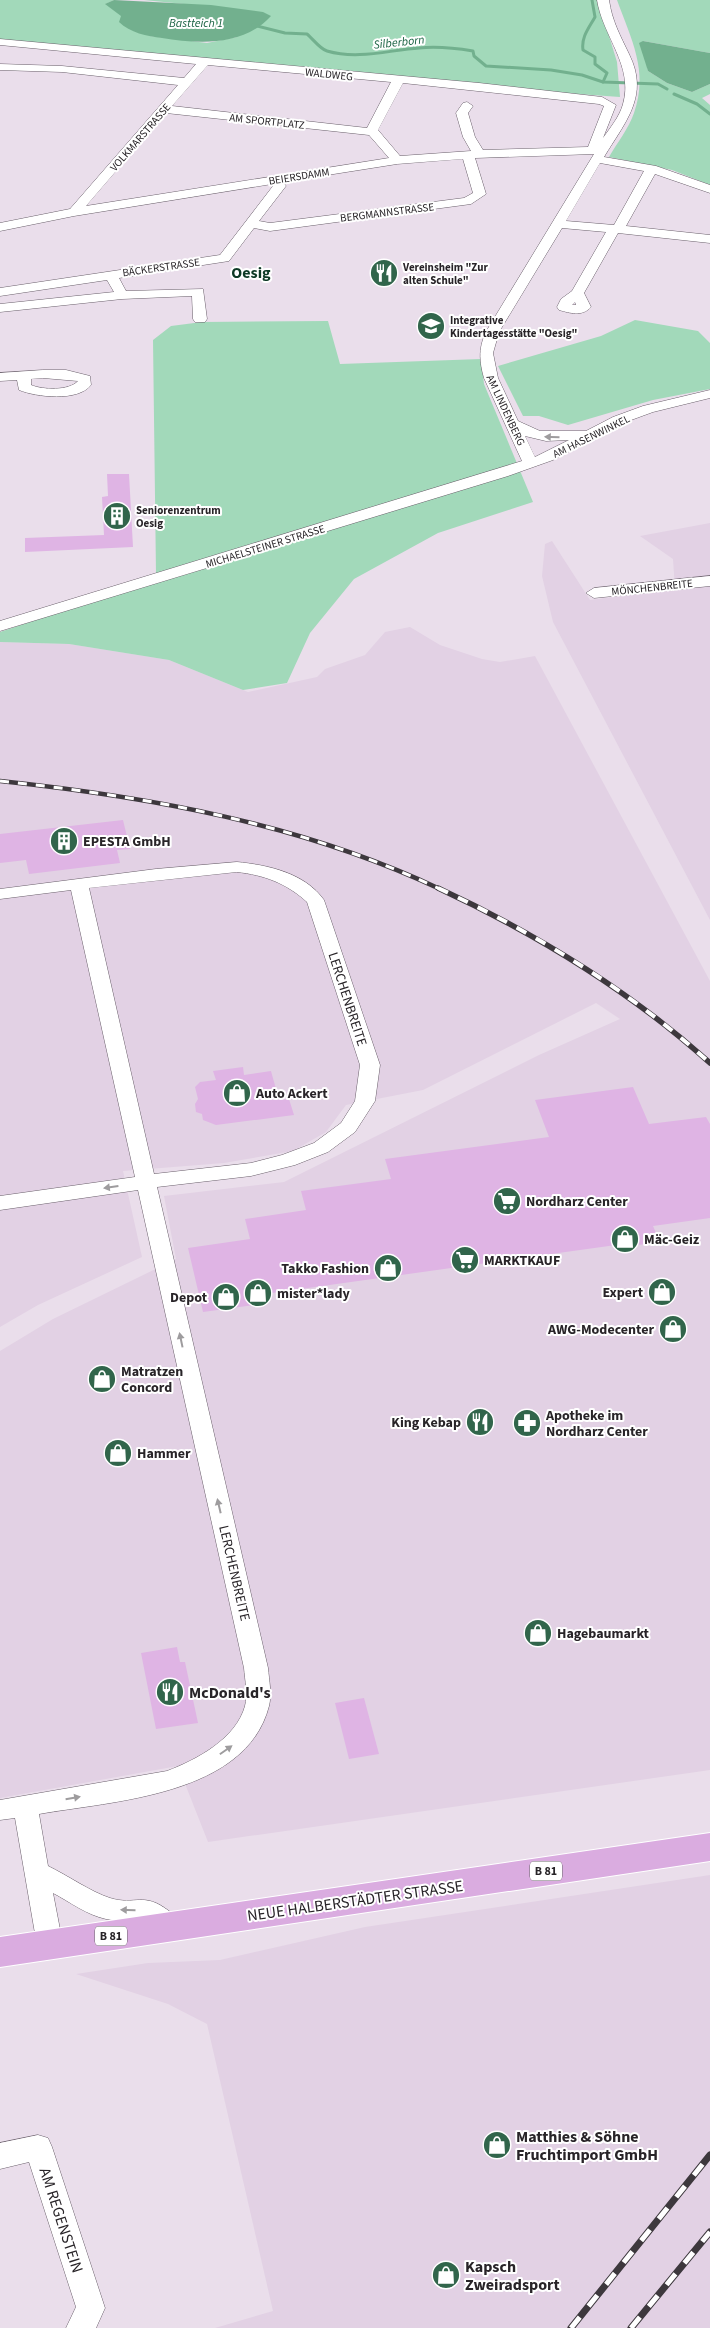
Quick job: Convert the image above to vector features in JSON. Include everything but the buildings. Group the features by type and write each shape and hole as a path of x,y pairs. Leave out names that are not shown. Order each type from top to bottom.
{"main road":[{"name":"NEUE HALBERSTÄDTER STRASSE","path":"0,1952 710,1847"}],"street":[{"path":"603,0 610,27 630,66 633,83 629,106 597,154 652,168 710,188"},
{"name":"WALDWEG","path":"0,42 398,81 479,87 608,103 609,110 597,154"},
{"name":"VOLKMARSTRASSE","path":"74,212 204,62"},
{"path":"0,68 62,69 187,82"},
{"path":"397,160 376,134 371,132 398,81"},
{"path":"467,106 462,112 473,154"},
{"name":"AM SPORTPLATZ","path":"164,109 371,132"},
{"name":"BEIERSDAMM","path":"0,227 74,212 397,160 473,154 597,154"},
{"name":"BERGMANNSTRASSE","path":"251,224 270,227 467,201 480,194 473,154"},
{"name":"AM LINDENBERG","path":"530,464 514,424 490,376 486,360 488,344 499,321 597,154"},
{"path":"577,293 652,168"},
{"name":"BÄCKERSTRASSE","path":"0,292 224,258 280,186 275,180"},
{"path":"557,224 710,239"},
{"path":"110,274 122,295"},
{"path":"0,308 122,295 198,292 200,319"},
{"path":"0,377 24,376"},
{"name":"AM HASENWINKEL","path":"530,464 548,457 593,432 648,409 710,394"},
{"path":"514,424 531,434 553,438 593,432"},
{"name":"MICHAELSTEINER STRASSE","path":"0,626 530,464"},
{"name":"MÖNCHENBREITE","path":"594,593 710,581"},
{"name":"LERCHENBREITE","path":"0,894 156,874 238,867 268,871 297,883 315,900 370,1065 369,1090 357,1115 335,1139 321,1149 299,1158 259,1168 0,1203"},
{"name":"LERCHENBREITE","path":"0,1810 169,1780 199,1769 232,1746 248,1726 257,1706 258,1686 256,1668 244,1611 195,1405 80,884"},
{"path":"25,1806 39,1873 50,1945"},
{"path":"39,1873 105,1908 123,1911 149,1910 172,1927"},
{"name":"AM REGENSTEIN","path":"0,2156 38,2147 91,2308 80,2328"}],"shaded area":[{"path":"0,0 114,0 106,4 150,36 207,43 237,37 224,8 144,0 598,0 617,62 620,97 495,88 0,40"},
{"path":"617,0 710,0 710,53 643,41 648,71 667,83 692,92 710,84 710,94 702,98 710,105 710,185 672,170 609,157 632,119 640,83 636,55"},
{"path":"635,320 698,331 710,343 710,389 653,400 568,425 539,416 523,416 498,366 601,336"},
{"path":"328,321 340,364 481,359 484,384 533,502 438,533 354,579 310,633 287,683 243,690 169,660 69,644 0,642 0,632 147,582 156,574 153,340 171,326 202,322"},
{"path":"710,523 710,920 553,622 542,576 545,544 552,541 590,600 675,589 673,559 640,536"},
{"path":"410,627 440,645 482,659 500,662 535,656 710,981 710,1770 208,1842 178,1766 0,1798 0,1351 53,1319 176,1259 164,1196 284,1182 539,1055 620,1019 596,1003 423,1090 346,1105 326,1132 293,1151 224,1163 123,1171 142,1257 38,1305 0,1327 0,642 69,644 169,660 248,692 317,677 325,669 365,655 385,632"},
{"path":"710,1875 710,2328 215,2328 273,2311 207,2024 168,2004 76,1974 148,1963 220,1960 365,1927"}],"water":[{"name":"Bastteich 1","path":"114,0 211,5 263,12 271,16 260,26 234,38 205,42 176,40 145,35 123,26 119,22 121,16 105,4"},
{"path":"643,41 710,53 710,84 692,92 667,83 648,71 639,43"}],"waterway":[{"path":"592,0 595,17 584,37 583,50 595,57 595,64 607,73 603,82"},
{"name":"Silberborn","path":"253,25 285,33 307,34 324,50 339,54 362,55 426,47 453,48 473,51 474,56 486,66 551,70 582,75 603,82"},
{"name":"Silberborn","path":"603,82 658,84 667,89"},
{"name":"Silberborn","path":"674,94 697,104 710,114"}],"railway":[{"path":"0,781 113,795 169,805 280,830 388,866 440,889"},
{"path":"438,888 511,924 581,965 647,1011 710,1063"},
{"path":"571,2328 710,2155"},
{"path":"631,2328 710,2232"}],"place":[{"name":"Vereinsheim \"Zur alten Schule\"","path":"384,273"},
{"name":"Integrative Kindertagesstätte \"Oesig\"","path":"431,326"},
{"name":"Seniorenzentrum Oesig","path":"117,516"},
{"name":"EPESTA GmbH","path":"64,841"},
{"name":"Auto Ackert","path":"237,1093"},
{"name":"Nordharz Center","path":"507,1201"},
{"name":"Mäc-Geiz","path":"625,1239"},
{"name":"MARKTKAUF","path":"465,1260"},
{"name":"Takko Fashion","path":"388,1268"},
{"name":"Expert","path":"662,1292"},
{"name":"mister*lady","path":"258,1293"},
{"name":"Depot","path":"226,1297"},
{"name":"AWG-Modecenter","path":"673,1329"},
{"name":"Matratzen Concord","path":"102,1379"},
{"name":"King Kebap","path":"480,1422"},
{"name":"Apotheke im Nordharz Center","path":"527,1423"},
{"name":"Hammer","path":"118,1453"},
{"name":"Hagebaumarkt","path":"538,1633"},
{"name":"McDonald's","path":"170,1692"},
{"name":"Matthies & Söhne Fruchtimport GmbH","path":"497,2145"},
{"name":"Kapsch Zweiradsport","path":"446,2275"}],"district":[{"name":"Oesig","path":"251,272"}]}
